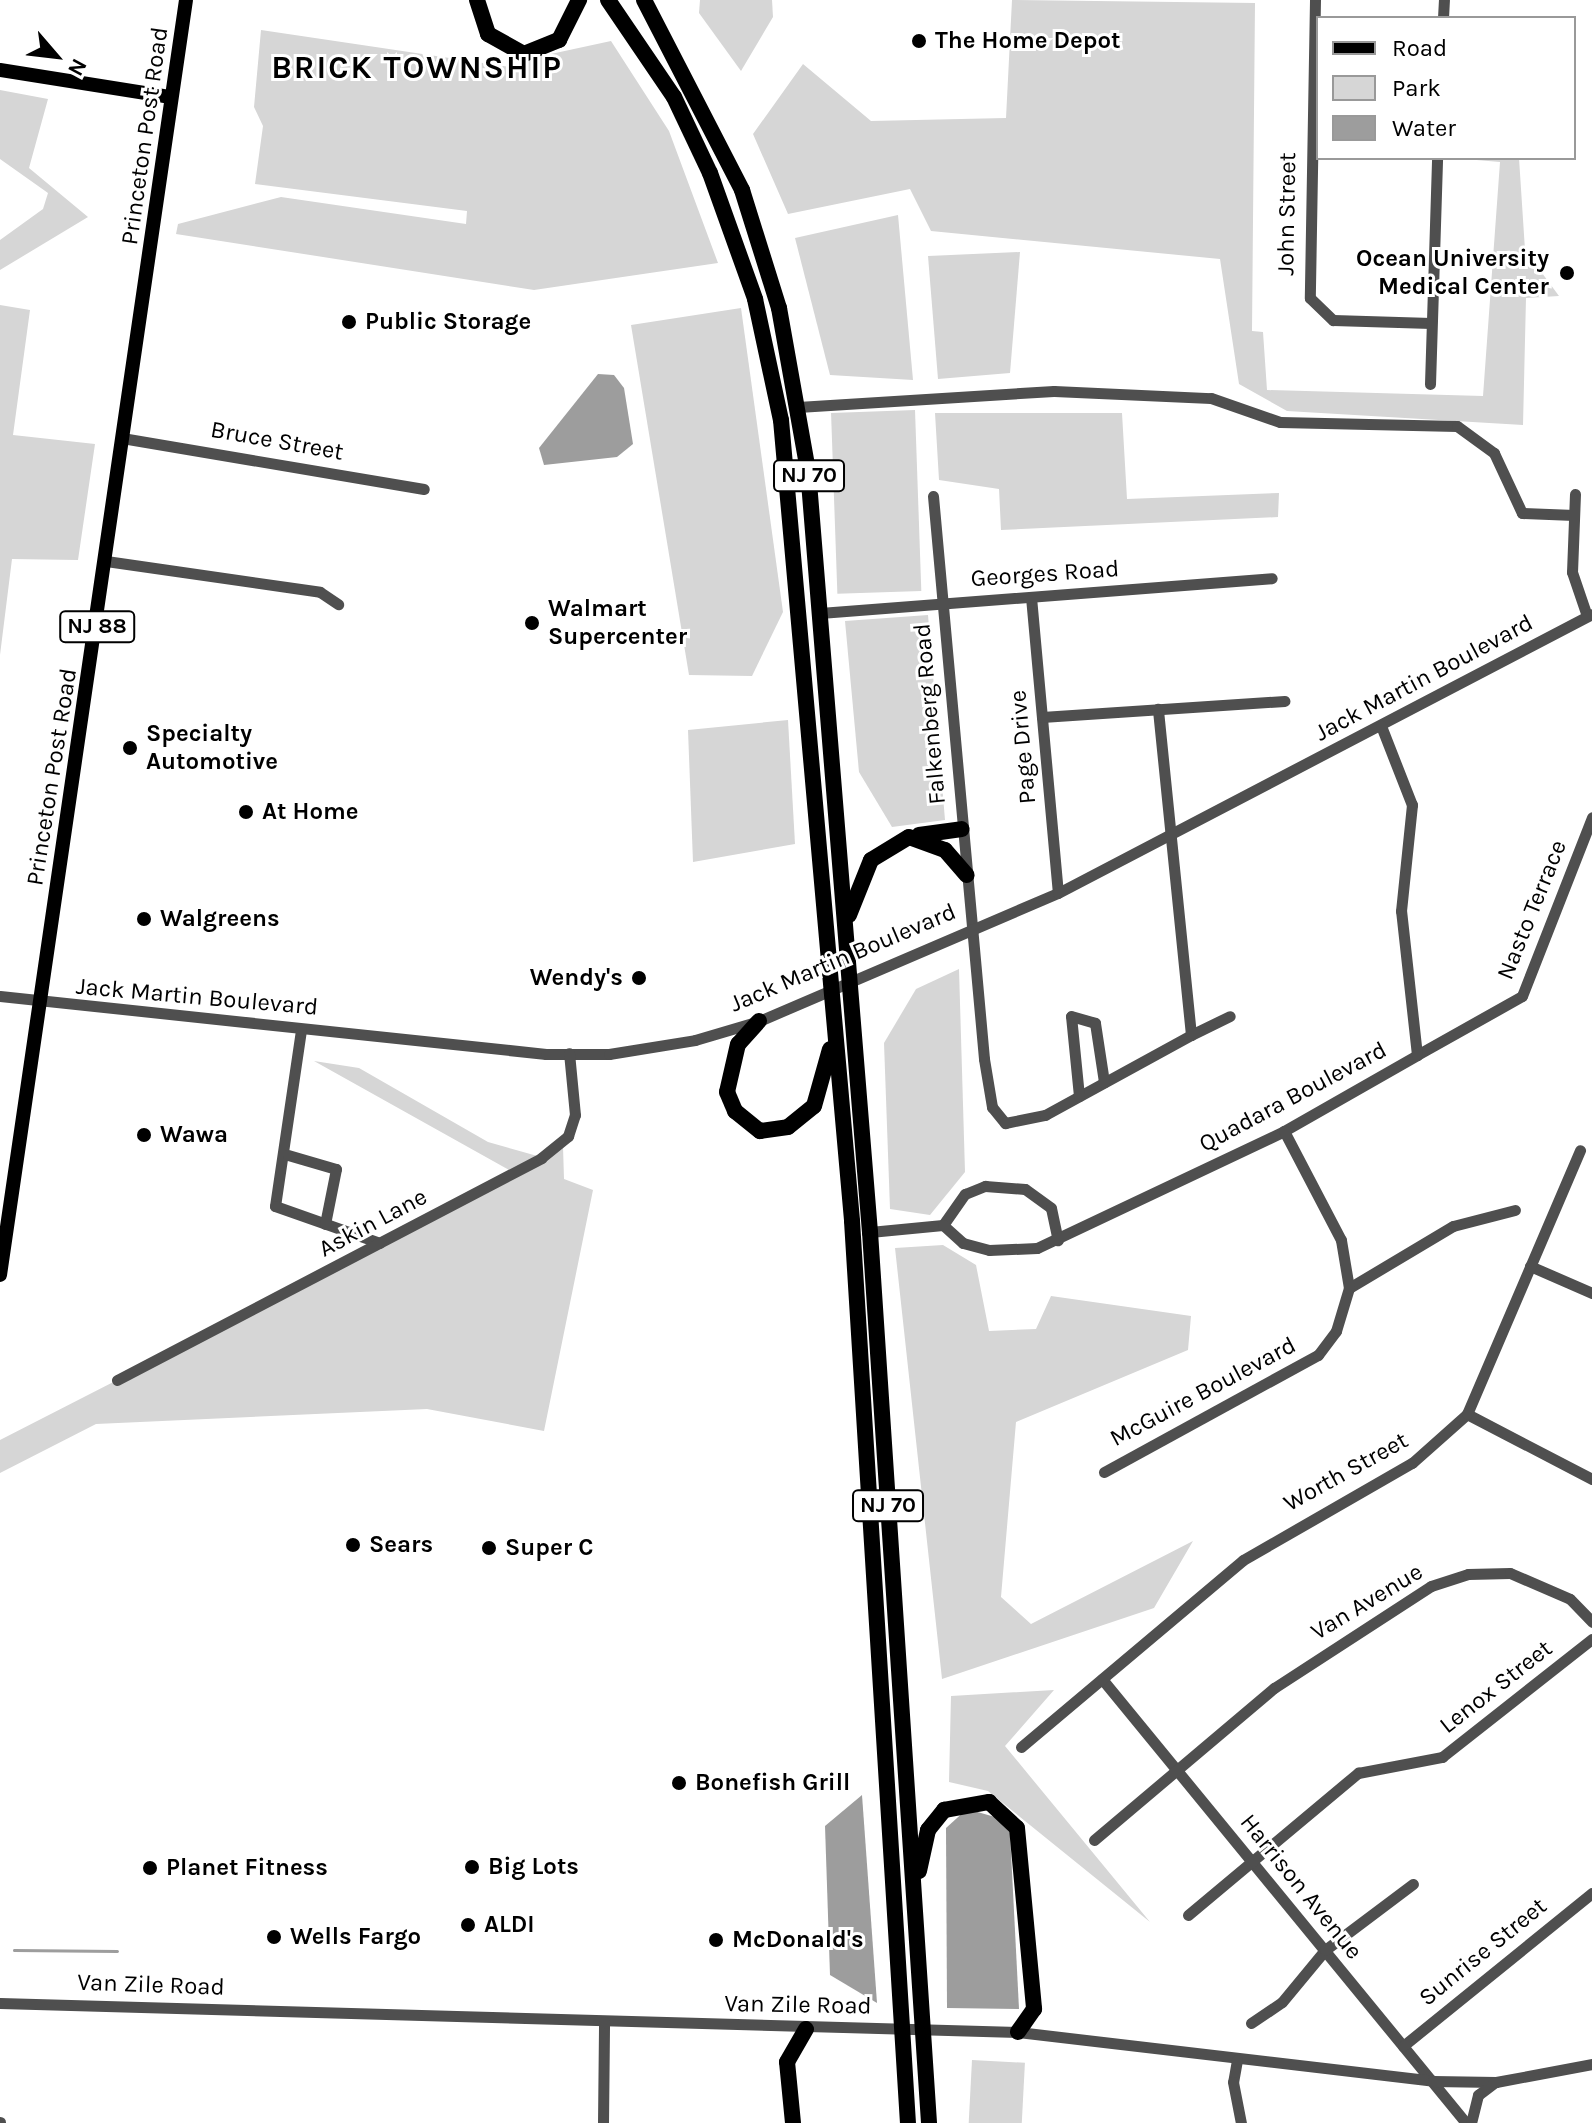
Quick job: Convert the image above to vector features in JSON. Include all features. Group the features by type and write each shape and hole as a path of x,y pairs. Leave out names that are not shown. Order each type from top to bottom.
{"highway":[{"path":"477,0 488,34 524,54 559,40 579,0"},
{"name":"NJ 70","path":"608,0 674,97 755,299 781,420 828,993 852,1221 908,2123"},
{"name":"NJ 70","path":"644,0 742,190 779,308 798,407 820,613 870,1232 929,2123"},
{"path":"845,932 856,884 871,860 909,837 962,829"},
{"path":"909,837 945,850 967,875"},
{"path":"759,1021 738,1044 727,1092 735,1111 760,1131 788,1127 814,1106 833,1036"},
{"path":"914,1909 921,1852 944,1810 967,1800 1006,1810 1017,1828 1034,2009 1018,2032"},
{"path":"793,2123 787,2062 806,2029"}],"main road":[{"name":"Princeton Post Road","path":"0,1275 186,0"},
{"path":"0,70 171,97"}],"street":[{"name":"John Street","path":"1315,0 1310,298 1333,320 1431,323"},
{"path":"1430,384 1437,160"},
{"path":"798,407 1068,391 1211,398 1280,422 1457,426 1494,453 1522,513 1574,515"},
{"name":"Bruce Street","path":"122,438 424,489"},
{"path":"1575,494 1572,572 1590,615"},
{"name":"Falkenberg Road","path":"933,496 984,1059 998,1119 1016,1125 1079,1096"},
{"path":"106,561 320,592 338,604"},
{"name":"Georges Road","path":"820,613 1272,578"},
{"name":"Page Drive","path":"1031,597 1058,893"},
{"name":"Jack Martin Boulevard","path":"0,996 301,1030 569,1053 662,1047 759,1021 1058,893 1171,837 1590,615"},
{"path":"1042,717 1284,701"},
{"path":"1158,709 1191,1035"},
{"name":"Quadara Boulevard","path":"943,1225 963,1243 989,1250 1058,1240 1284,1131 1417,1055 1401,911 1412,805 1381,726"},
{"name":"Nasto Terrace","path":"1417,1055 1522,996 1592,817"},
{"path":"1104,1082 1095,1023 1071,1016 1079,1096 1230,1016"},
{"path":"301,1030 288,1155 275,1206 380,1243"},
{"name":"Askin Lane","path":"117,1380 380,1243 568,1136 578,1097 569,1053"},
{"name":"McGuire Boulevard","path":"1104,1472 1318,1355 1344,1314 1349,1288 1341,1240 1284,1131"},
{"name":"Worth Street","path":"1021,1747 1243,1560 1412,1463 1467,1414 1580,1150"},
{"path":"288,1155 336,1169 325,1224"},
{"path":"870,1232 943,1225 965,1194 985,1186 1025,1189 1051,1208 1058,1240"},
{"path":"1349,1288 1453,1226 1515,1210"},
{"path":"1530,1266 1592,1293"},
{"path":"1467,1414 1592,1479"},
{"name":"Van Avenue","path":"1094,1840 1257,1702 1387,1610 1468,1574 1532,1579 1570,1599 1592,1622"},
{"name":"Lenox Street","path":"1188,1915 1358,1773 1442,1757 1592,1639"},
{"name":"Harrison Avenue","path":"1102,1679 1468,2123"},
{"path":"1251,2023 1282,2002 1325,1950 1413,1884"},
{"name":"Sunrise Street","path":"1403,2046 1592,1893"},
{"name":"Van Zile Road","path":"0,2003 806,2029 1018,2032 1433,2081 1496,2082 1592,2064"},
{"path":"603,2123 604,2022"},
{"path":"1237,2060 1233,2082 1241,2123"},
{"path":"1468,2123 1478,2095 1496,2082"}],"green space":[{"path":"700,0 772,0 773,17 741,71 699,13"},
{"path":"1012,0 1255,3 1252,331 1263,332 1267,390 1483,396 1500,162 1476,160 1519,160 1525,250 1559,296 1526,298 1523,425 1287,411 1239,384 1220,259 931,231 910,189 788,214 753,134 803,64 871,121 1006,118"},
{"path":"261,30 524,69 523,60 611,41 669,131 718,263 534,290 176,234 178,224 281,197 466,224 467,211 255,184 263,126 254,107"},
{"path":"0,90 48,99 29,168 88,217 0,270 0,240 43,209 48,193 0,159"},
{"path":"898,215 913,380 830,375 795,238"},
{"path":"1020,252 1010,373 938,379 928,256"},
{"path":"0,305 30,310 13,435 95,444 78,560 12,559 0,655"},
{"path":"741,308 783,612 752,676 689,675 631,325"},
{"path":"915,410 921,591 837,594 831,413"},
{"path":"935,413 1122,413 1127,499 1279,493 1278,517 1001,530 999,489 939,480"},
{"path":"928,615 945,820 892,827 859,772 845,621"},
{"path":"788,720 795,844 693,862 688,730"},
{"path":"959,969 965,1172 930,1215 890,1209 884,1043 916,989"},
{"path":"314,1061 359,1068 488,1142 548,1159 563,1146 564,1179 593,1190 544,1431 427,1409 96,1424 0,1473 0,1440 518,1175"},
{"path":"943,1245 976,1265 989,1331 1036,1329 1051,1296 1191,1316 1188,1350 1016,1422 1001,1597 1031,1624 1193,1541 1154,1608 942,1679 895,1248"},
{"path":"1054,1690 1005,1746 1150,1922 988,1791 949,1782 951,1696"},
{"path":"972,2060 1025,2063 1022,2123 969,2123"}],"water":[{"path":"598,374 614,375 624,388 633,444 617,457 544,465 539,448"},
{"path":"862,1795 877,2003 830,1975 825,1826"},
{"path":"967,1809 1002,1819 1010,1833 1019,2009 947,2008 946,1828"}],"waterway":[{"path":"14,1950 117,1951"}],"place":[{"name":"The Home Depot","path":"919,41"},
{"name":"Ocean University Medical Center","path":"1567,273"},
{"name":"Public Storage","path":"349,322"},
{"name":"Walmart Supercenter","path":"532,623"},
{"name":"Specialty Automotive","path":"130,748"},
{"name":"At Home","path":"246,812"},
{"name":"Walgreens","path":"144,919"},
{"name":"Wendy's","path":"639,978"},
{"name":"Wawa","path":"144,1135"},
{"name":"Sears","path":"353,1545"},
{"name":"Super C","path":"489,1548"},
{"name":"Bonefish Grill","path":"679,1783"},
{"name":"Big Lots","path":"472,1867"},
{"name":"Planet Fitness","path":"150,1868"},
{"name":"ALDI","path":"468,1925"},
{"name":"Wells Fargo","path":"274,1937"},
{"name":"McDonald's","path":"716,1940"}],"district":[{"name":"BRICK TOWNSHIP","path":"417,68"}]}
